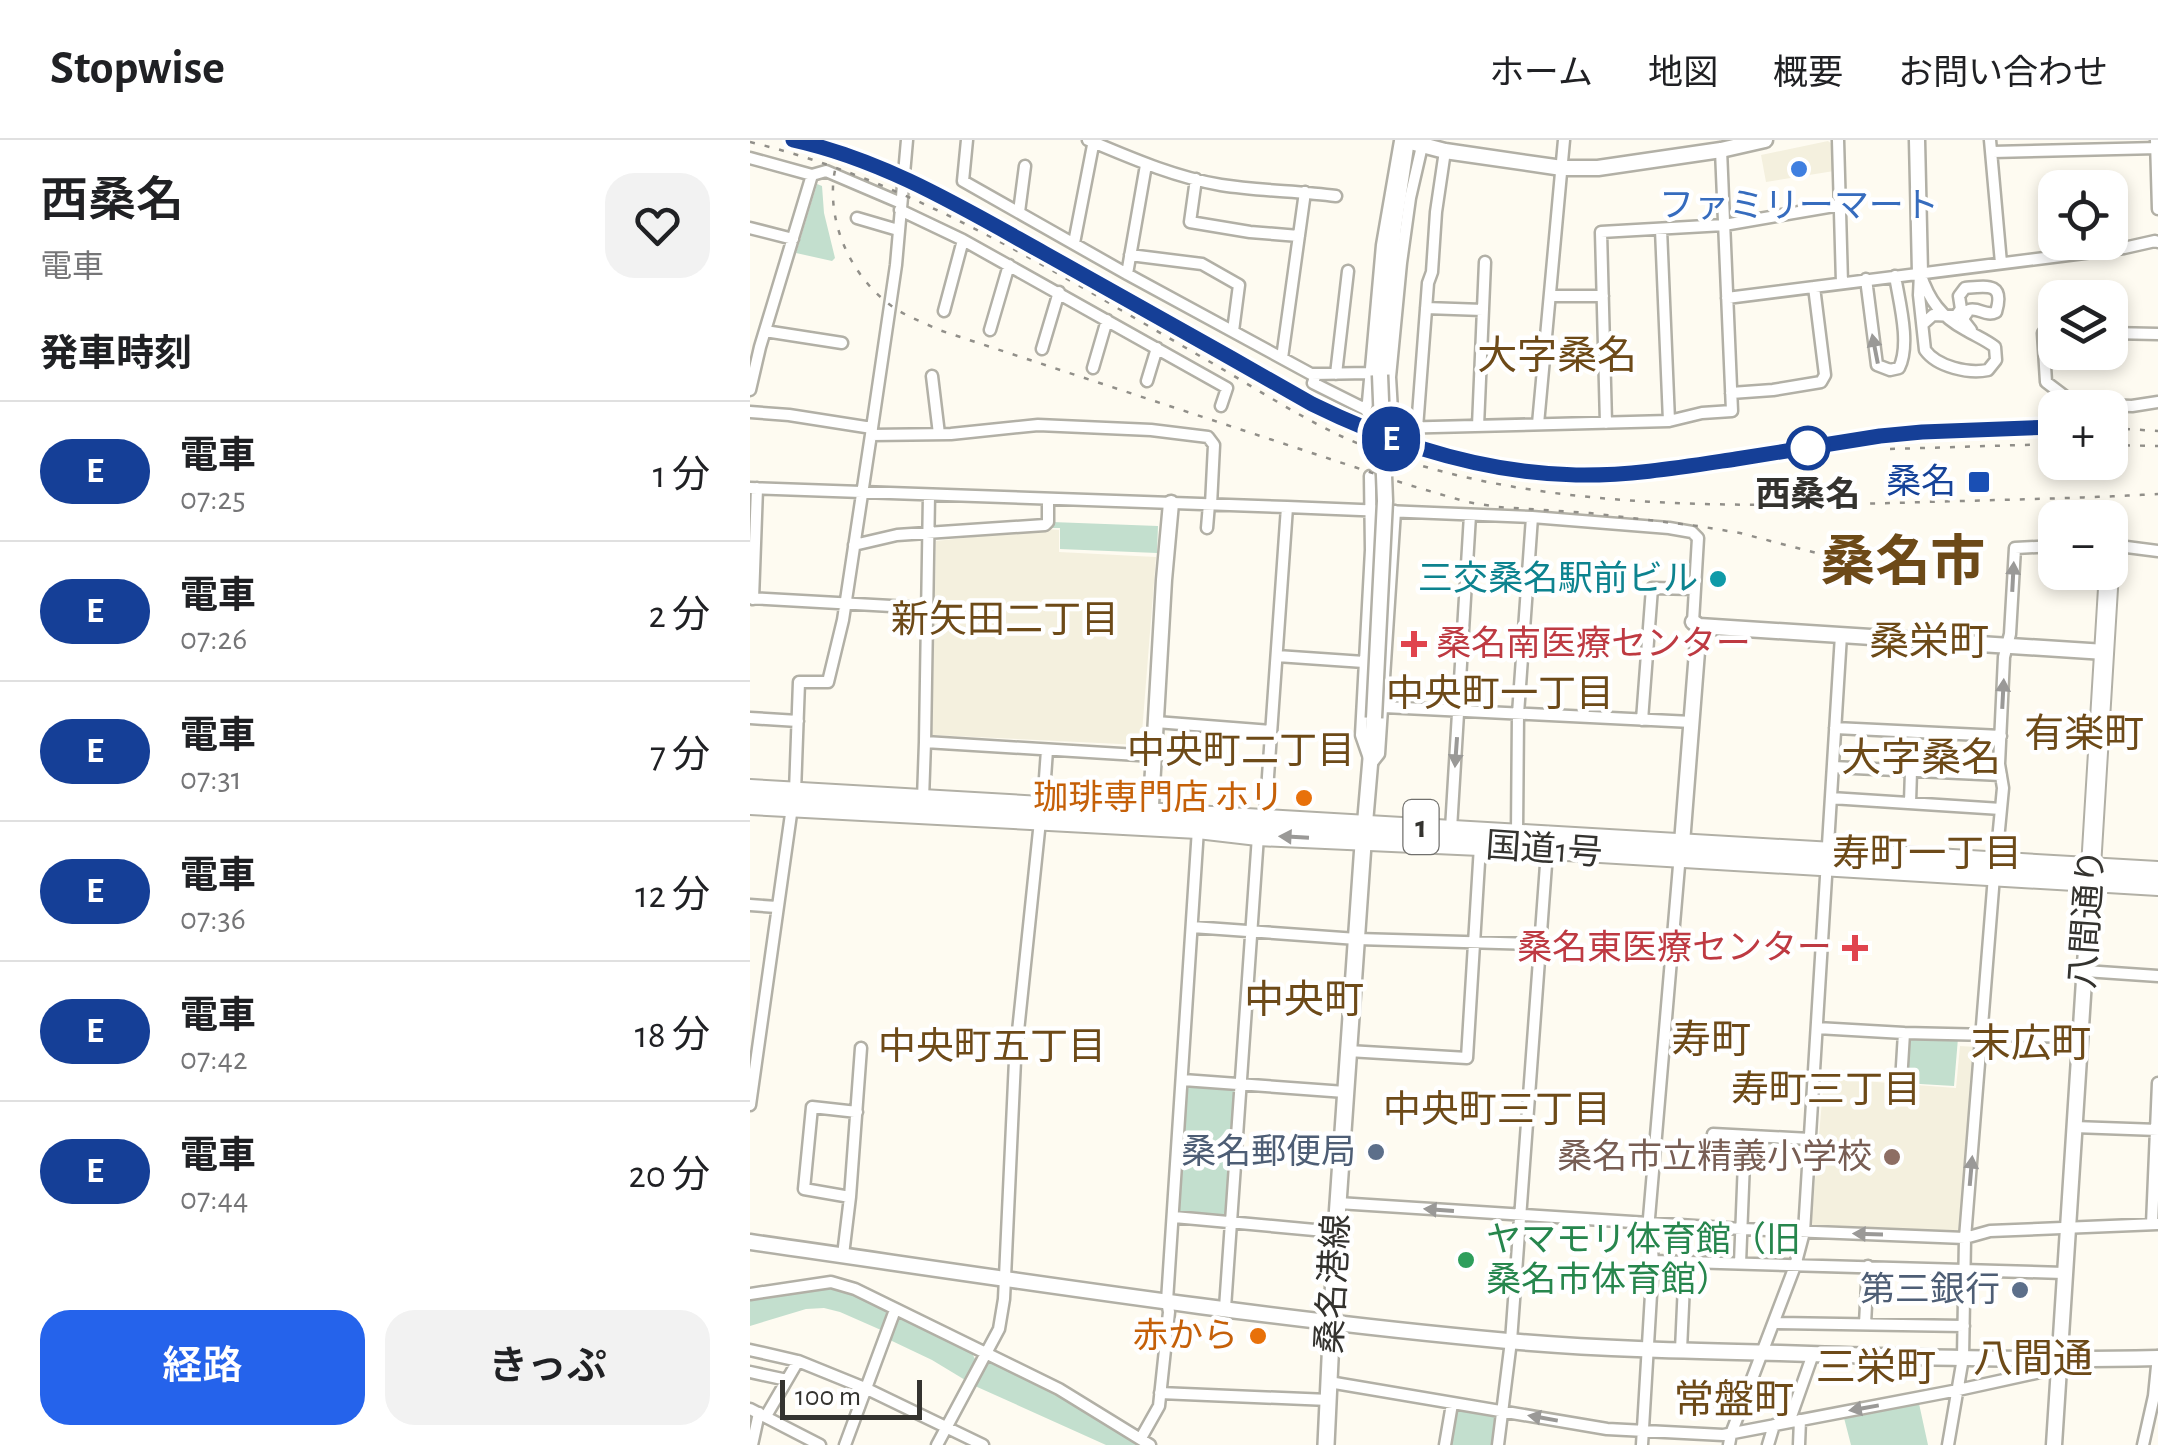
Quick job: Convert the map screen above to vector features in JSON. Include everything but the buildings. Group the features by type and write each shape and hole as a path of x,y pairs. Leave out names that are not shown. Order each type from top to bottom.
{"main road":[{"name":"八間通り","path":"2091,874 2109,590"},
{"name":"国道1号","path":"750,789 794,799 1364,832 1547,851 1681,850"},
{"name":"国道1号","path":"750,805 794,799 923,799 1042,813"},
{"name":"国道1号","path":"1150,820 1198,828 1262,827"},
{"name":"国道1号","path":"1364,832 1451,829 1827,859 2091,874 2158,871"},
{"name":"桑名港線","path":"1326,1445 1336,1232 1364,832"},
{"name":"国道1号","path":"2091,874 2158,886"}],"street":[{"path":"750,1106 754,1035 794,799 799,682 828,682 845,603 896,265 907,140"},
{"path":"967,140 963,181 1310,374 1375,374"},
{"path":"1364,409 1375,374 1404,140 1445,152 1562,168 1598,168 1765,140"},
{"path":"1538,424 1564,140"},
{"path":"1838,140 1842,283"},
{"path":"1917,140 1919,295 1925,350 1932,360 1974,372 1988,370 1996,360 1995,348 1942,314 1930,301 1920,273"},
{"path":"1074,244 1092,141 1146,165 1196,180 1336,196"},
{"path":"2001,263 1991,146 2156,145 2158,209"},
{"path":"1392,428 1390,377 1401,263 1422,146"},
{"path":"1316,374 1313,383 1392,428 1669,420 1702,412 1732,411 1721,150"},
{"path":"1416,428 1445,152"},
{"path":"750,158 812,175 826,171 900,206 1227,388 1221,406"},
{"path":"1127,274 1146,165"},
{"path":"1019,212 1025,166"},
{"path":"750,390 812,175"},
{"path":"1196,180 1190,222 1299,236"},
{"path":"1282,358 1305,192"},
{"path":"1606,423 1602,232 1724,224 1840,206"},
{"path":"857,218 898,230"},
{"path":"750,228 793,239"},
{"path":"1661,230 1669,420"},
{"path":"1727,298 2124,248 2157,239"},
{"path":"944,312 962,240"},
{"path":"1130,255 1202,264 1240,285 1232,331"},
{"path":"1478,426 1485,262"},
{"path":"990,330 1010,265"},
{"path":"1336,374 1348,271"},
{"path":"1866,279 1877,364 1890,370 1899,368 1903,360 1903,324 1895,276"},
{"path":"1732,393 1821,382 1826,375 1814,286"},
{"path":"1922,325 1930,316 1958,314 1959,296 1965,288 1989,286 1995,288 1996,312 1972,309 1964,317 1976,335"},
{"path":"1042,350 1059,292"},
{"path":"1551,296 1603,296"},
{"path":"1426,308 1483,310"},
{"path":"1093,368 1107,320"},
{"path":"766,331 842,343"},
{"path":"2128,333 2158,334"},
{"path":"1146,381 1157,348"},
{"path":"2047,370 2046,382 2075,404 2132,406 2158,402"},
{"path":"1375,374 1384,501 1379,712"},
{"path":"932,376 939,434"},
{"path":"750,412 789,415 872,431 939,434 1038,425 1134,428 1208,437 1214,445 1207,528"},
{"path":"1370,476 1372,550 1361,734 1371,764"},
{"path":"927,608 752,598 753,488 1532,517 1669,528 1692,532 1698,538 1692,722 1649,1218 1653,1261 1642,1445"},
{"path":"923,799 929,495"},
{"path":"854,545 897,535 1044,525 1048,522 1048,500"},
{"path":"1150,820 1171,503"},
{"path":"1226,1308 1287,507"},
{"path":"1364,832 1379,712 1394,511"},
{"path":"1451,829 1470,515"},
{"path":"1517,833 1518,714 1532,517"},
{"path":"1948,1445 1963,1358 1965,1238 2001,809 2004,657 2015,548 2038,547"},
{"path":"2128,551 2158,551"},
{"path":"1642,720 1652,588 1694,589"},
{"path":"1696,624 2105,652"},
{"path":"1730,1440 1804,1232 1841,634"},
{"path":"1277,656 1364,662"},
{"path":"1379,712 1458,711 1692,722"},
{"path":"750,718 798,721"},
{"path":"1156,722 1271,731"},
{"path":"1834,728 2001,736"},
{"path":"925,742 1154,756"},
{"path":"937,1445 999,1329 1004,1298 1016,1060 1047,750"},
{"path":"1832,767 2001,775"},
{"path":"1910,802 1911,771"},
{"path":"1831,798 2001,809"},
{"path":"750,1294 831,1282 855,1289 1059,1389 1146,1442 1159,1406 1168,1312 1198,828"},
{"path":"1348,1051 1466,1058 1480,846"},
{"path":"1498,1445 1511,1342 1547,851"},
{"name":"八間通り","path":"2054,1445 2091,874"},
{"path":"750,905 777,907"},
{"path":"1192,928 1539,944"},
{"path":"2085,971 2158,976"},
{"path":"1817,1028 2080,1037"},
{"path":"1900,1082 1904,1032"},
{"path":"843,1255 861,1048"},
{"path":"1183,1080 1345,1092"},
{"path":"1338,1203 1742,1229 1965,1238 1990,1231 2155,1224 2158,1083"},
{"path":"850,1197 804,1189 812,1107 856,1112"},
{"path":"2074,1127 2157,1130"},
{"path":"1713,1134 1810,1139"},
{"path":"1740,1262 1745,1136"},
{"path":"1174,1217 1336,1232"},
{"path":"750,1242 1167,1301 1511,1342 1963,1358 2158,1357 2143,1445"},
{"path":"1653,1261 2064,1273"},
{"path":"1681,1350 1685,1262"},
{"path":"1865,1324 1868,1266"},
{"path":"844,1445 895,1310"},
{"path":"1774,1323 1964,1326"},
{"path":"750,1350 798,1361 866,1388 984,1445"},
{"path":"1799,1445 1794,1421 1813,1354"},
{"path":"1160,1393 1329,1391 1452,1404 1693,1440 1730,1440 1774,1425 2045,1371 2060,1360"},
{"path":"752,1445 758,1412 788,1380 798,1361"},
{"path":"750,1372 788,1380"},
{"path":"1446,1445 1452,1404"},
{"path":"758,1412 820,1445"},
{"path":"1768,1445 1774,1425"}],"shaded area":[{"path":"1828,141 1833,145 1834,171 1766,182 1761,155"},
{"path":"1059,530 1059,552 1156,557 1141,745 932,735 936,541"},
{"name":"桑名市立精義小学校","path":"1960,1046 1976,1047 1960,1231 1811,1226 1824,1078 1956,1088"}],"green space":[{"path":"817,184 822,186 835,258 832,261 796,253"},
{"path":"1052,522 1158,526 1157,553 1060,549 1060,528 1051,528"},
{"path":"1906,1037 1958,1038 1954,1086 1903,1083"},
{"path":"1189,1085 1231,1088 1235,1092 1227,1214 1223,1217 1181,1214 1178,1210"},
{"path":"829,1286 843,1289 971,1351 975,1359 995,1361 1075,1402 1142,1445 1106,1445 975,1386 892,1341 881,1330 840,1312 806,1309 750,1326 750,1300"},
{"path":"1918,1399 1928,1445 1851,1445 1843,1414"},
{"path":"1455,1409 1499,1416 1494,1445 1449,1445"}],"railway":[{"path":"750,142 812,159 931,207 1045,266 1326,429 1407,461 1474,479 1614,499 1756,505 2158,494"},
{"path":"814,146 880,169 944,198"},
{"path":"838,156 833,183 837,223 858,272 901,312 939,330 1467,502 1698,526 1824,555"},
{"path":"934,186 1322,403"},
{"path":"1306,400 1346,421 1440,455 1523,471 1577,475 1653,471 1922,432 2038,428"},
{"path":"2128,429 2158,431"},
{"path":"1890,449 2038,445"},
{"path":"2128,445 2158,446"}],"train":[{"name":"E","path":"793,140 904,177 1312,404 1401,442 1460,460 1538,473 1629,474 1880,436 2038,427"}],"place":[{"name":"ファミリーマート","path":"1799,169"},
{"name":"西桑名","path":"1808,448"},
{"name":"桑名","path":"1979,482"},
{"name":"三交桑名駅前ビル","path":"1718,579"},
{"name":"桑名南医療センター","path":"1414,644"},
{"name":"珈琲専門店 ホリ","path":"1304,798"},
{"name":"桑名東医療センター","path":"1855,948"},
{"name":"桑名郵便局","path":"1376,1152"},
{"name":"桑名市立精義小学校","path":"1892,1157"},
{"name":"ヤマモリ体育館（旧 桑名市体育館）","path":"1466,1260"},
{"name":"第三銀行","path":"2020,1290"},
{"name":"赤から","path":"1258,1336"}],"district":[{"name":"大字桑名","path":"1557,357"},
{"name":"桑名市","path":"1903,563"},
{"name":"新矢田二丁目","path":"1005,621"},
{"name":"桑栄町","path":"1929,643"},
{"name":"中央町一丁目","path":"1500,695"},
{"name":"有楽町","path":"2084,735"},
{"name":"中央町二丁目","path":"1241,752"},
{"name":"大字桑名","path":"1921,759"},
{"name":"寿町一丁目","path":"1927,855"},
{"name":"中央町","path":"1304,1001"},
{"name":"寿町","path":"1711,1041"},
{"name":"末広町","path":"2031,1045"},
{"name":"中央町五丁目","path":"992,1048"},
{"name":"寿町三丁目","path":"1826,1091"},
{"name":"中央町三丁目","path":"1497,1111"},
{"name":"八間通","path":"2033,1360"},
{"name":"三栄町","path":"1876,1369"},
{"name":"常盤町","path":"1734,1401"}]}
